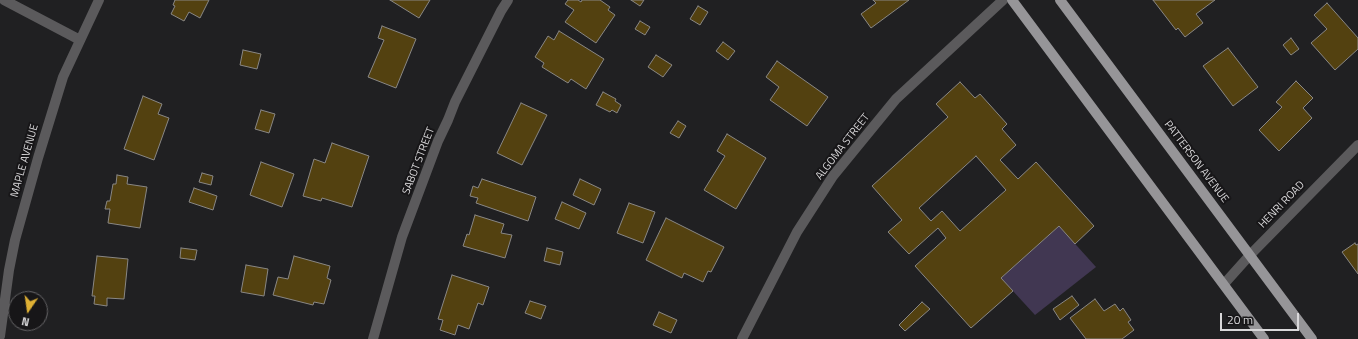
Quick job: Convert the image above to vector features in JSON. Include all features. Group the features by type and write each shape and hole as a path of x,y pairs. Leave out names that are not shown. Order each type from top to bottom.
{"main road":[{"path":"1012,0 1264,339"},
{"name":"PATTERSON AVENUE","path":"1060,0 1312,339"}],"street":[{"path":"4,0 80,40"},
{"name":"MAPLE AVENUE","path":"0,336 9,270 15,240 36,165 63,77 99,0"},
{"name":"SABOT STREET","path":"373,339 402,238 438,141 455,102 508,0"},
{"name":"ALGOMA STREET","path":"742,339 797,232 833,176 896,99 1003,0"},
{"name":"HENRI ROAD","path":"1224,284 1250,255 1358,144"}],"shaded area":[{"path":"1059,226 1096,267 1035,315 1001,278"}],"building":[{"path":"175,0 209,0 200,18 189,12 184,21 171,14 175,6 173,5"},
{"path":"390,0 430,0 419,18"},
{"path":"568,0 578,0 581,2 582,0 600,0 610,7 608,10 615,15 596,43 565,22 574,10 565,4"},
{"path":"631,0 644,0 640,6"},
{"path":"873,0 909,0 871,28 861,14 876,3"},
{"path":"1153,0 1215,0 1196,14 1203,23 1185,37 1178,28 1176,30"},
{"path":"1327,3 1358,38 1358,49 1335,70 1311,43 1327,29 1314,15"},
{"path":"698,6 708,12 700,25 690,19"},
{"path":"640,21 650,27 645,35 635,29"},
{"path":"382,26 416,39 396,88 368,77 384,40 378,38"},
{"path":"559,31 604,59 586,89 571,79 568,83 542,67 544,63 535,57 548,36 554,40"},
{"path":"1291,38 1299,49 1291,55 1283,45"},
{"path":"723,42 735,51 728,60 716,51"},
{"path":"1228,48 1258,87 1233,106 1203,66"},
{"path":"243,50 261,54 257,69 240,65"},
{"path":"656,55 672,65 663,77 648,67"},
{"path":"777,61 828,97 807,126 770,100 779,87 766,77"},
{"path":"1296,81 1313,98 1303,108 1312,118 1279,151 1259,130 1282,107 1276,102"},
{"path":"960,82 975,98 980,94 1007,124 1002,129 1016,145 1000,160 1018,179 1036,162 1094,226 1075,244 1059,226 1001,278 1013,291 971,328 915,266 946,238 938,228 909,254 888,232 902,220 872,186 948,117 936,104","holes":["976,156 1006,190 960,231 942,211 931,221 919,208"]},
{"path":"603,92 616,99 615,101 621,105 617,113 612,110 610,112 596,105"},
{"path":"143,96 162,104 158,114 169,118 154,160 124,149"},
{"path":"521,103 547,115 522,165 497,153"},
{"path":"261,110 275,114 269,133 255,129"},
{"path":"678,121 686,126 679,138 670,133"},
{"path":"727,134 766,158 736,209 704,190 725,156 717,151"},
{"path":"332,143 369,156 352,207 322,198 321,201 303,196 314,159 325,163"},
{"path":"261,162 294,174 282,207 250,195"},
{"path":"202,173 213,176 211,185 199,182"},
{"path":"117,175 128,177 127,184 147,187 140,228 108,223 110,209 105,209 107,201 110,201 113,184 116,184"},
{"path":"482,179 536,197 528,221 476,203 478,198 470,196 473,186 478,188"},
{"path":"580,179 601,189 594,205 573,195"},
{"path":"194,188 217,196 213,210 189,202"},
{"path":"562,202 586,213 579,229 555,219"},
{"path":"629,203 655,212 643,243 617,233"},
{"path":"475,215 504,224 501,233 512,235 505,258 463,246 467,234 469,235"},
{"path":"666,218 724,247 711,272 708,271 703,282 684,273 682,278 646,260"},
{"path":"1355,243 1356,245 1358,244 1358,274 1342,252"},
{"path":"181,248 197,250 195,260 180,258"},
{"path":"547,248 563,252 560,265 544,261"},
{"path":"97,256 128,259 124,299 107,298 107,306 94,304 95,296 92,296"},
{"path":"294,256 330,266 327,278 331,280 324,304 314,302 313,305 273,295 278,277 288,279"},
{"path":"246,265 268,269 264,296 241,292"},
{"path":"452,275 489,287 483,305 478,303 469,329 458,325 455,335 440,330 443,320 438,319"},
{"path":"1072,296 1079,305 1060,320 1053,309"},
{"path":"1095,299 1104,311 1115,304 1120,311 1123,308 1131,320 1128,322 1134,330 1122,339 1086,339 1070,318"},
{"path":"530,301 546,306 541,319 525,313"},
{"path":"922,302 930,309 905,331 899,325"},
{"path":"659,312 677,320 671,333 653,325"}]}
